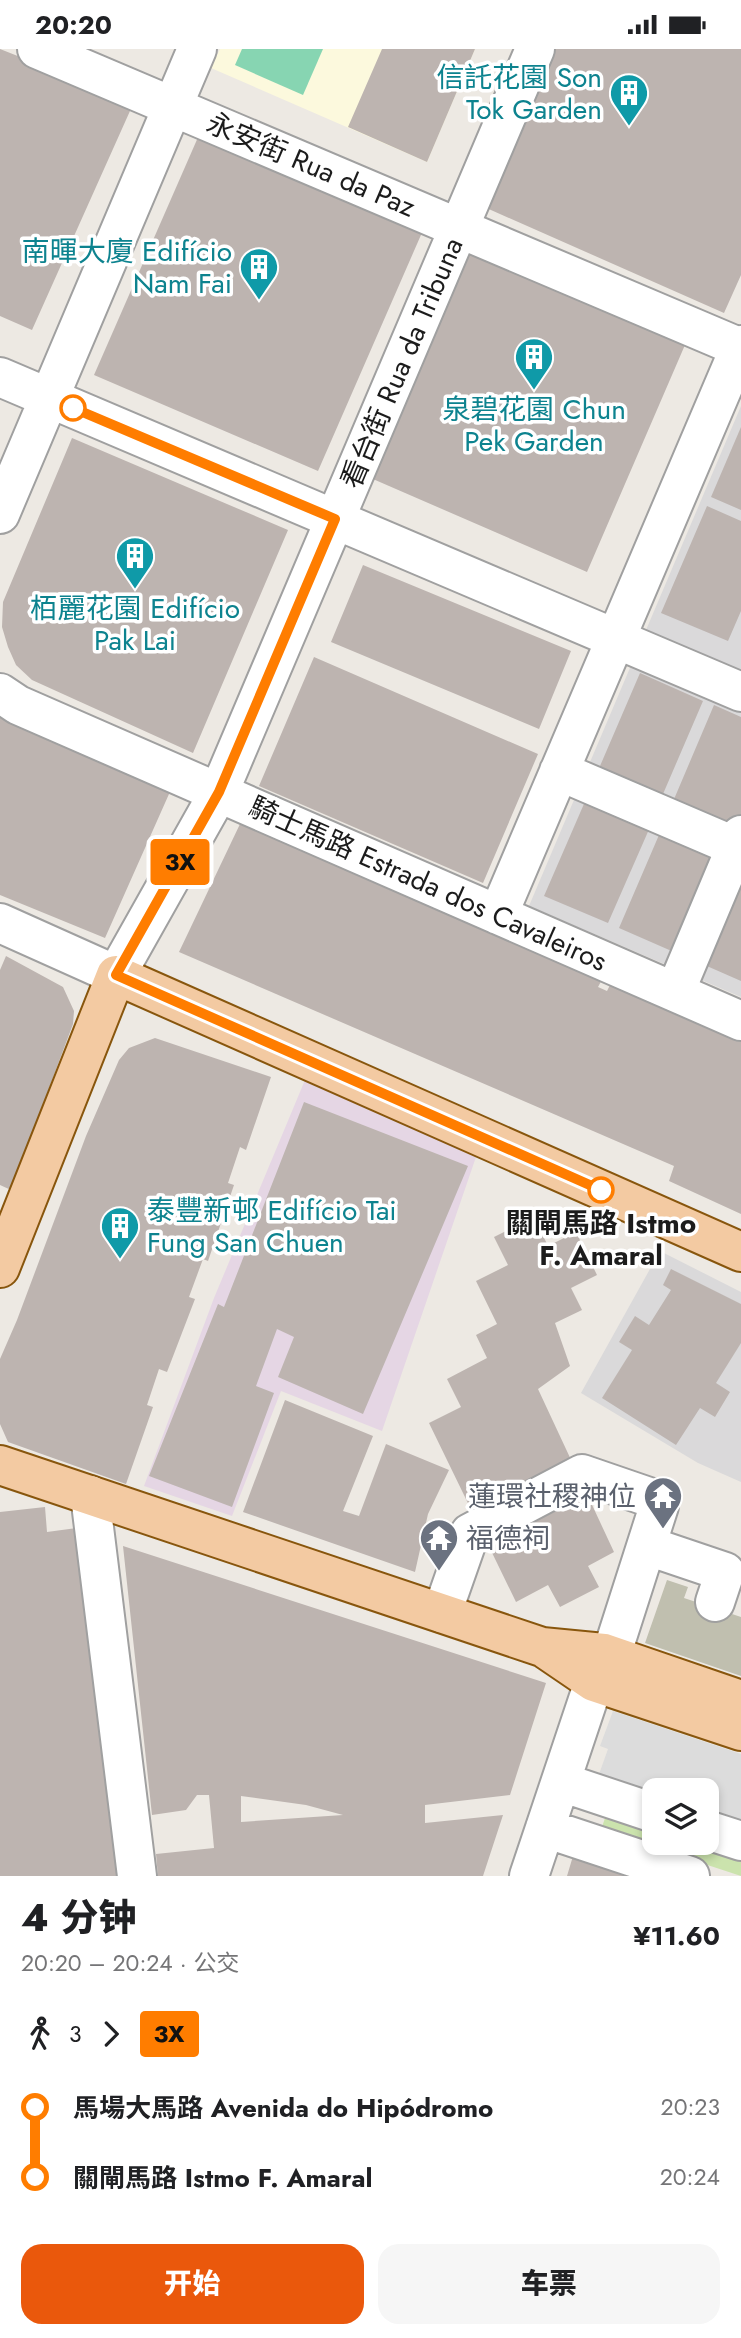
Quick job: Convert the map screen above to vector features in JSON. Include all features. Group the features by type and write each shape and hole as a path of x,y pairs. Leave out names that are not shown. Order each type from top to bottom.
{"main road":[{"path":"0,1268 11,1207 116,975 741,1252"},
{"path":"0,1465 542,1647 603,1669 741,1731"},
{"path":"603,1669 682,1680 741,1700"}],"street":[{"name":"永安街 Rua da Paz","path":"37,49 741,347"},
{"path":"0,514 197,49"},
{"name":"看台街 Rua da Tribuna","path":"116,975 219,792 535,49"},
{"path":"498,915 741,347"},
{"path":"0,377 741,692"},
{"name":"騎士馬路 Estrada dos Cavaleiros","path":"0,693 18,705 741,1021"},
{"path":"559,771 739,844 674,992"},
{"path":"0,923 116,975"},
{"path":"443,1613 470,1533 582,1475 653,1499 659,1511 648,1546 561,1781 529,1876"},
{"path":"90,1495 137,1876"},
{"path":"648,1546 725,1571 715,1602"},
{"path":"561,1781 642,1808"},
{"path":"545,1828 690,1876"},
{"path":"719,1834 741,1842"}],"shaded area":[{"path":"220,49 475,49 427,162 211,68"},
{"path":"741,406 741,997 529,906"},
{"path":"305,1080 477,1154 382,1431 281,1391 232,1516 144,1486 214,1298"},
{"path":"660,1251 741,1292 741,1482 698,1463 581,1393"},
{"path":"667,1580 688,1587 684,1598 741,1617 741,1676 645,1643"},
{"path":"613,1711 741,1754 741,1827 719,1819 719,1778 642,1778 642,1793 598,1777 608,1749 600,1746"}],"green space":[{"path":"242,49 323,49 303,95 235,65"},
{"path":"607,1812 642,1824 642,1843 601,1830"},
{"path":"719,1849 741,1856 741,1876 677,1855 719,1855"}],"building":[{"path":"0,49 134,102 32,330 0,316"},
{"path":"382,49 475,49 427,162 348,127"},
{"name":"信託花園 Son Tok Garden","path":"551,49 741,49 741,275 724,313 482,206"},
{"name":"南暉大廈 Edifício Nam Fai","path":"199,135 424,228 318,471 94,375"},
{"name":"泉碧花園 Chun Pek Garden","path":"470,235 691,331 587,572 366,476"},
{"path":"741,427 741,510 711,497"},
{"name":"栢麗花園 Edifício Pak Lai","path":"72,438 288,530 193,753 32,680 16,665 8,647 2,627 3,602"},
{"path":"707,506 741,521 741,611 728,641 661,613"},
{"path":"363,565 571,651 539,729 331,642"},
{"path":"314,657 538,754 483,883 259,786"},
{"path":"640,673 703,701 657,808 594,780"},
{"path":"0,703 177,776 105,938 0,895"},
{"path":"714,705 741,717 741,819 733,838 669,811"},
{"path":"590,790 654,818 608,923 544,896"},
{"path":"665,821 729,849 683,956 619,928"},
{"path":"240,824 605,974 598,987 607,991 610,985 741,1040 741,1214 669,1181 674,1166 179,952"},
{"path":"741,868 741,981 700,963"},
{"path":"6,956 63,987 74,1011 73,1024 11,1190 0,1185 0,970"},
{"name":"泰豐新邨 Edifício Tai Fung San Chuen","path":"155,1038 271,1077 246,1150 240,1147 228,1183 234,1185 208,1261 203,1259 189,1297 195,1299 167,1372 159,1369 147,1405 153,1407 126,1484 8,1442 0,1424 0,1359 86,1136 119,1060 129,1048"},
{"path":"304,1102 468,1166 363,1414 278,1377 294,1337 277,1329 256,1386 274,1393 232,1507 149,1476 218,1304 224,1307"},
{"path":"534,1217 548,1246 576,1232 597,1275 571,1288 582,1310 555,1323 570,1366 538,1389 614,1552 588,1566 599,1587 560,1607 548,1585 516,1602 429,1423 461,1407 447,1379 487,1358 476,1335 497,1324 476,1281 508,1265 494,1237"},
{"path":"671,1269 741,1304 741,1343 716,1383 730,1392 715,1417 700,1408 676,1445 602,1398 632,1350 619,1342 635,1316 649,1325 671,1290 663,1285"},
{"path":"285,1400 373,1436 343,1511 359,1516 386,1444 449,1470 428,1514 415,1572 243,1512"},
{"path":"45,1507 47,1532 84,1527 121,1876 0,1876 0,1512"},
{"path":"123,1546 546,1683 510,1795 425,1805 425,1823 503,1815 483,1876 158,1876 156,1854 214,1848 209,1795 197,1795 186,1810 152,1815","holes":["241,1796 306,1805 343,1815 241,1822"]},
{"path":"573,1856 629,1876 567,1876"}],"bus line":[{"name":"3X","path":"73,408 335,519 219,792 116,975 601,1190"}],"place":[{"name":"信託花園 Son Tok Garden","path":"629,127"},
{"name":"南暉大廈 Edifício Nam Fai","path":"259,301"},
{"name":"泉碧花園 Chun Pek Garden","path":"534,391"},
{"name":"栢麗花園 Edifício Pak Lai","path":"135,590"},
{"name":"關閘馬路 Istmo F. Amaral","path":"601,1190"},
{"name":"泰豐新邨 Edifício Tai Fung San Chuen","path":"120,1260"},
{"name":"蓮環社稷神位","path":"663,1530"},
{"name":"福德祠","path":"439,1572"}]}
